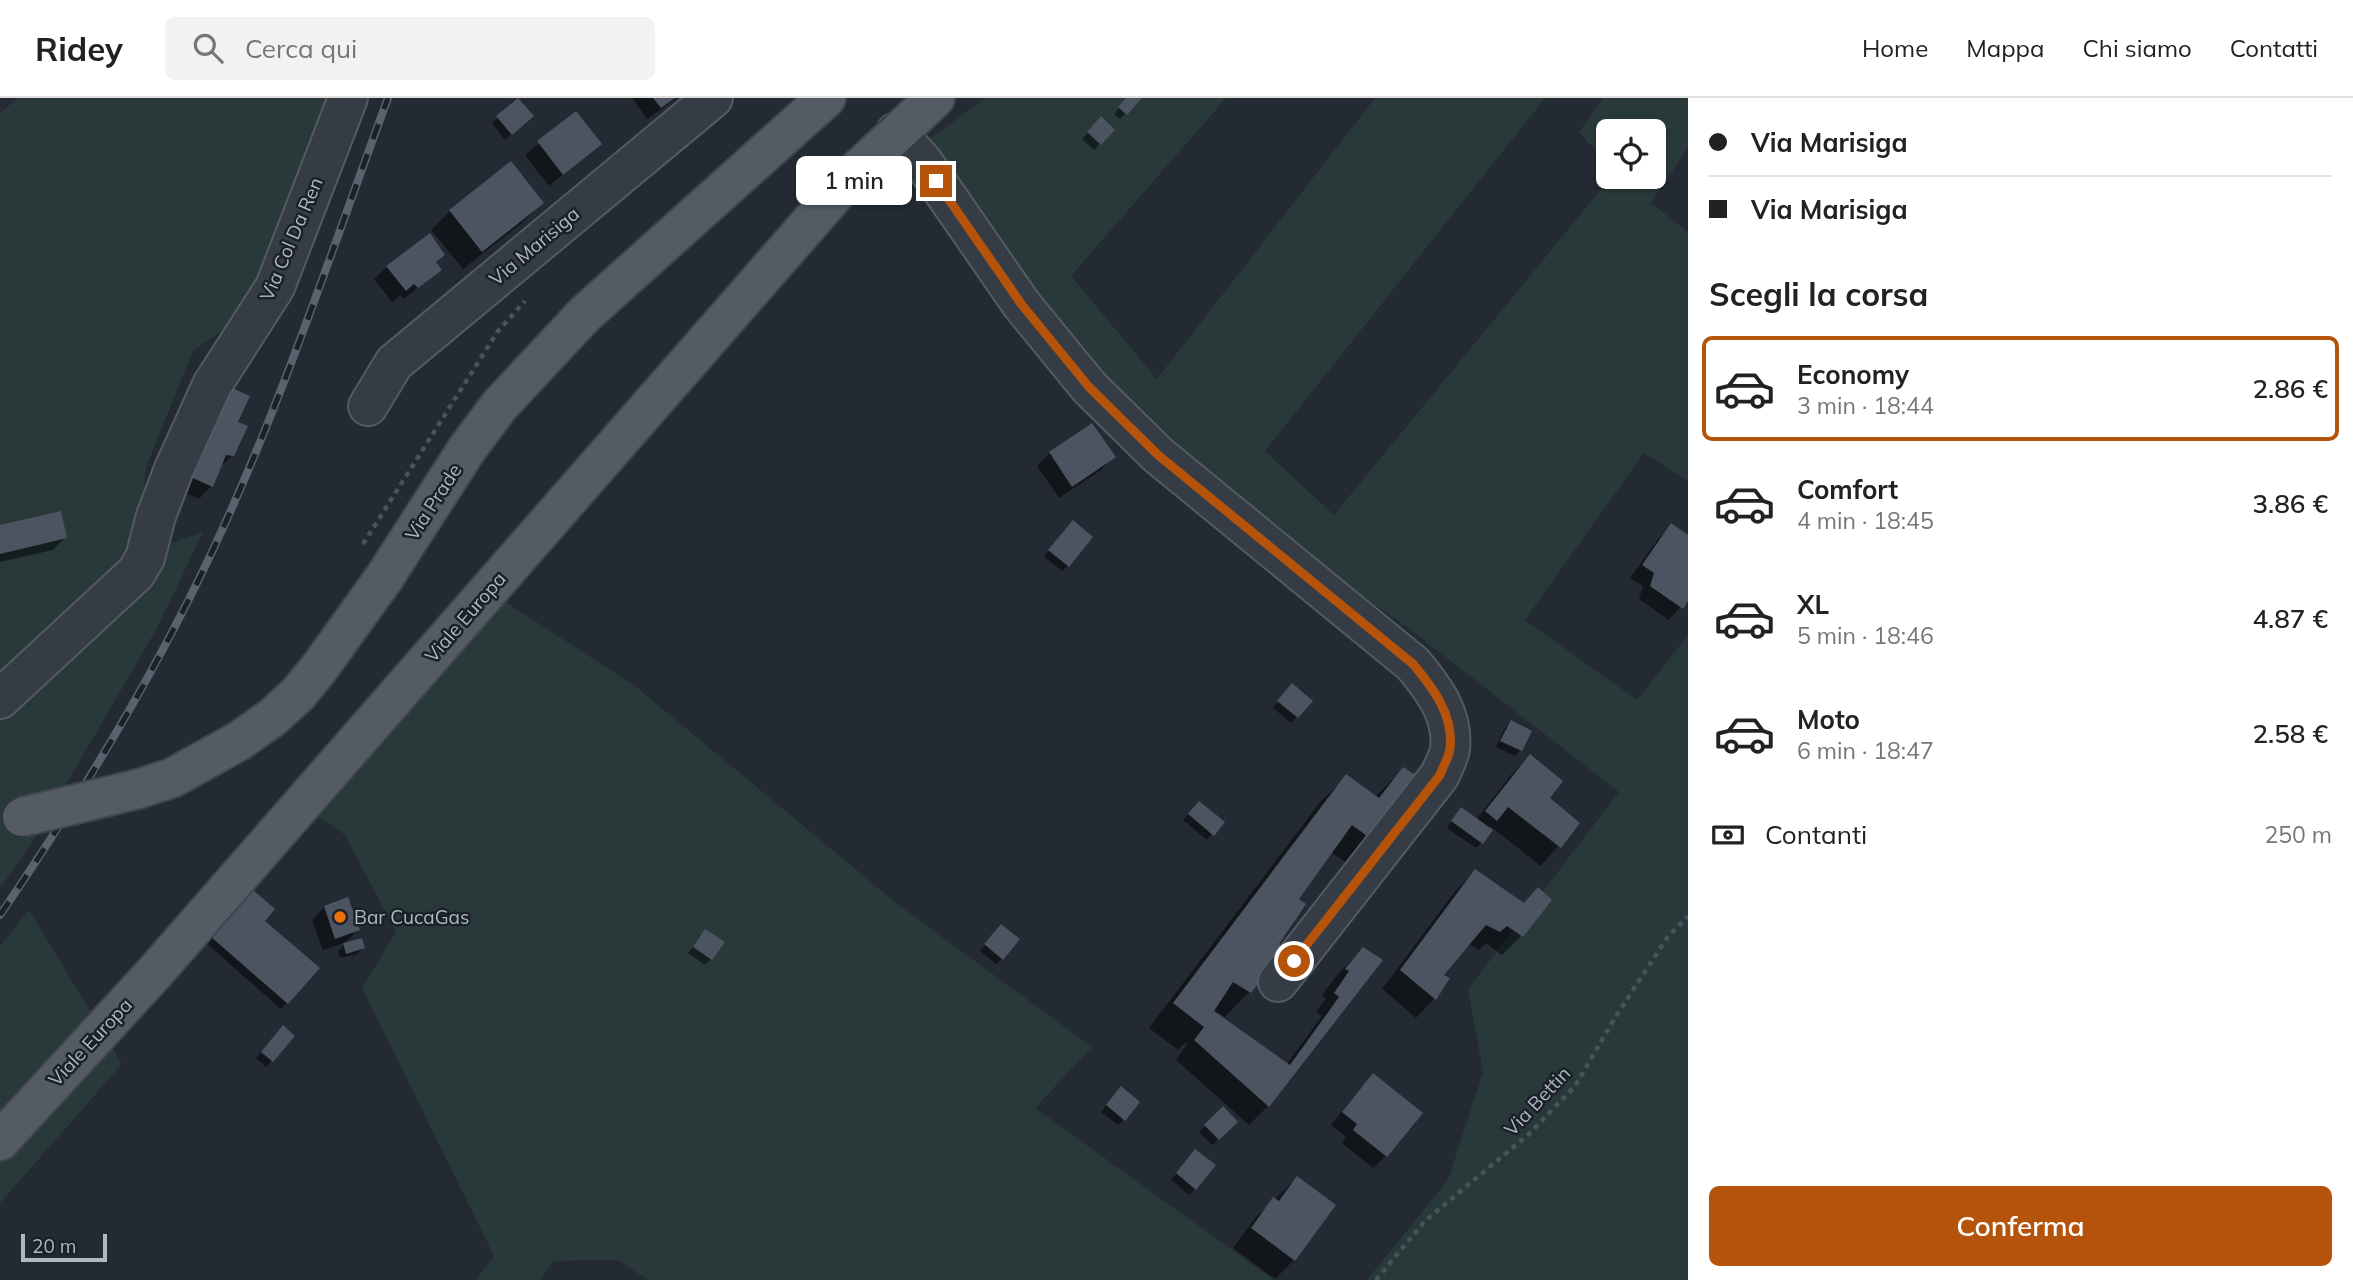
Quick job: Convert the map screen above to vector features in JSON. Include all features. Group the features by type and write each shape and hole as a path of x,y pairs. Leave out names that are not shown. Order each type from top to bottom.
{"main road":[{"name":"Via Prade","path":"11,822 172,778 239,741 273,718 298,694 320,667 384,578 467,449 499,406 585,314 826,98"},
{"name":"Viale Europa","path":"0,1141 156,971 850,177 935,98"}],"street":[{"name":"Via Col Da Ren","path":"0,699 136,573 145,558 156,516 183,449 212,386 275,286 348,98"},
{"name":"Via Marisiga","path":"368,406 394,363 713,98"},
{"path":"896,132 923,162 1022,305 1089,387 1158,455 1413,664 1433,689 1449,722 1450,750 1440,775 1278,982"}],"path":[{"path":"362,545 498,331"},
{"name":"Via Bettin","path":"1376,1280 1424,1221 1529,1134 1575,1086 1616,1016 1667,938 1688,915"}],"shaded area":[{"path":"18,98 369,98 300,276 193,351 146,467 135,555 203,532 157,628 32,843 0,888 0,113"},
{"path":"985,98 1226,98 1071,276 1157,379 1375,98 1545,98 1265,451 1334,515 1601,189 1660,189 1651,203 1688,232 1688,481 1644,453 1525,620 1637,700 1688,635 1688,1280 1367,1280 1448,1180 1483,1072 1468,989 1619,792 1407,627 1237,507 1085,371 923,144"},
{"path":"1603,98 1688,98 1688,148 1666,181 1666,119 1596,119 1596,151 1579,132"},
{"path":"498,597 635,686 900,906 1092,1047 1035,1108 1274,1280 648,1280 618,1260 554,1261 540,1280 476,1280 494,1256 362,988 396,932 345,835 308,809"},
{"path":"29,910 122,1064 0,1203 0,946"}],"building":[{"path":"518,98 534,116 512,135 496,116"},
{"path":"653,98 675,98 661,108"},
{"path":"1126,98 1142,98 1127,115 1118,107"},
{"path":"576,111 602,144 563,175 537,141"},
{"path":"1101,116 1115,130 1101,145 1087,132"},
{"path":"511,161 544,203 482,252 449,210"},
{"path":"430,233 445,255 436,262 442,270 418,288 414,284 406,291 386,266"},
{"path":"225,385 250,396 238,422 248,426 234,456 226,455 213,487 186,475"},
{"path":"1092,423 1116,457 1072,487 1049,452"},
{"path":"61,511 67,538 0,554 0,525"},
{"path":"1073,520 1093,537 1069,567 1048,550"},
{"path":"1671,523 1688,535 1688,601 1683,609 1650,586 1654,573 1642,565"},
{"path":"1292,683 1313,701 1298,718 1277,701"},
{"path":"1511,720 1532,731 1522,751 1500,741"},
{"path":"1530,754 1563,781 1550,798 1580,823 1561,848 1508,807 1497,821 1485,811"},
{"path":"1403,767 1420,778 1374,841 1352,825 1299,899 1306,904 1279,944 1286,949 1251,993 1233,982 1214,1011 1290,1065 1339,997 1334,993 1349,971 1345,969 1363,947 1383,960 1269,1107 1194,1040 1204,1027 1173,1003 1346,774 1379,798"},
{"path":"1199,801 1225,822 1214,836 1188,814"},
{"path":"1461,807 1493,830 1483,844 1451,821"},
{"path":"1475,869 1524,903 1538,887 1552,900 1523,937 1507,926 1500,932 1486,925 1444,975 1450,978 1436,1000 1400,970"},
{"path":"253,890 275,909 265,921 320,968 288,1004 211,937"},
{"path":"348,897 360,930 335,939 324,906"},
{"path":"1001,924 1020,939 1003,960 984,944"},
{"path":"705,929 725,942 712,960 693,947"},
{"path":"362,938 365,948 346,954 343,943"},
{"path":"283,1025 295,1036 273,1062 261,1052"},
{"path":"1373,1073 1423,1113 1387,1157 1353,1130 1357,1124 1342,1112"},
{"path":"1121,1086 1140,1102 1125,1121 1106,1105"},
{"path":"1223,1106 1238,1122 1219,1140 1204,1125"},
{"path":"1195,1149 1216,1165 1196,1190 1176,1173"},
{"path":"1297,1176 1336,1205 1295,1261 1251,1228 1273,1197 1279,1201"}],"railway":[{"path":"0,915 78,797 126,716 172,633 222,531 297,347 388,98"}],"place":[{"name":"Bar CucaGas","path":"340,917"}],"route":[{"path":"936,181 1022,305 1089,387 1158,455 1413,664 1433,689 1449,722 1450,750 1440,775 1294,961"}]}
